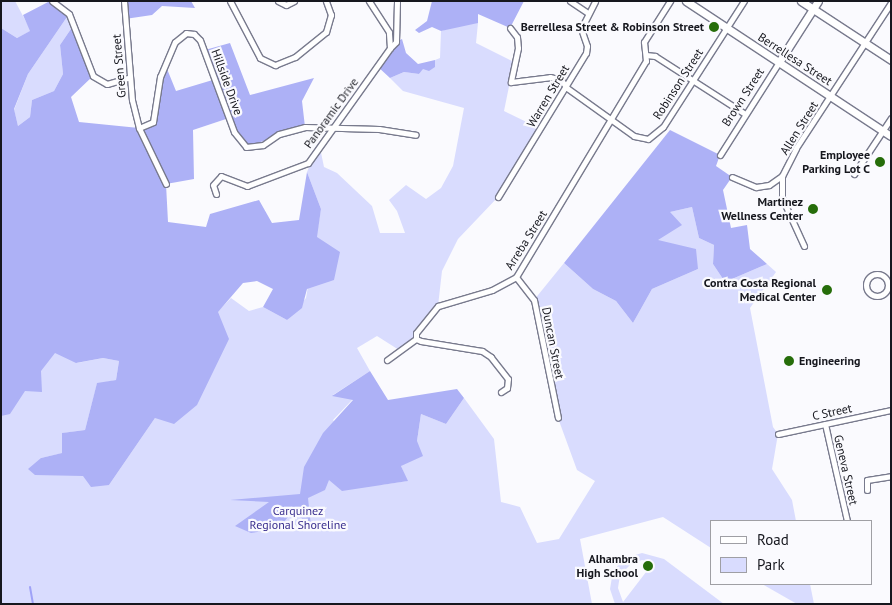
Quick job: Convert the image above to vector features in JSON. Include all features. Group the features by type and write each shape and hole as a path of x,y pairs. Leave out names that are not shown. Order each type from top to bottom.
{"main road":[{"name":"Berrellesa Street","path":"686,1 891,136"},
{"path":"801,1 891,60"},
{"name":"Brown Street","path":"779,62 818,1"}],"street":[{"path":"52,1 69,14 93,76 107,84 128,78"},
{"name":"Green Street","path":"124,1 130,63 128,78 139,128 166,184"},
{"path":"230,1 249,32 260,58 275,65 295,58 326,32 331,15 326,1"},
{"path":"278,1 286,5 294,1"},
{"path":"370,1 388,32 390,48"},
{"name":"Panoramic Drive","path":"216,194 213,185 221,176 246,186 292,171 308,163 326,135 396,42 397,1"},
{"path":"570,1 588,13"},
{"name":"Warren Street","path":"498,197 564,84 586,53 587,46 581,29 595,1"},
{"name":"Arreba Street","path":"416,339 421,325 438,306 492,290 516,277 646,61 644,42 670,1"},
{"name":"Robinson Street","path":"564,84 634,136 648,139 663,127 744,1"},
{"name":"Allen Street","path":"804,246 788,216 782,198 782,176 796,148 832,96 891,3"},
{"path":"510,28 517,37 518,48 511,82 550,77 564,84"},
{"name":"Hillside Drive","path":"139,128 153,122 160,77 175,42 186,33 194,34 200,40 234,132 246,147 263,145 292,129 333,127 343,130 379,129 416,135"},
{"path":"646,55 655,56 745,114"},
{"name":"Brown Street","path":"720,155 779,62"},
{"path":"854,174 891,118"},
{"path":"322,127 326,135"},
{"path":"732,178 756,187 769,184 782,176"},
{"path":"874,274 883,275 890,282 887,290 880,296 872,295 866,288 867,280 874,274"},
{"name":"Duncan Street","path":"516,277 534,300 558,418"},
{"path":"386,360 416,339 482,351 492,357 508,379 507,388 501,392"},
{"name":"C Street","path":"778,434 891,412"},
{"name":"Geneva Street","path":"825,424 847,520"},
{"path":"867,490 867,480 891,476"}],"green space":[{"path":"1,1 15,1 31,31 17,38 1,28"},
{"path":"69,14 73,26 60,45 63,74 54,91 32,100 30,117 18,126 14,110 28,74"},
{"name":"Carquinez Regional Shoreline","path":"466,23 478,23 476,43 514,62 504,111 539,128 498,197 458,239 442,271 438,306 431,310 416,339 399,350 377,336 357,348 370,371 333,395 353,399 333,420 381,485 407,481 401,466 417,441 421,414 446,424 464,398 494,439 501,502 520,507 537,543 559,539 595,481 577,470 558,418 534,300 564,263 593,289 616,301 633,323 652,289 698,269 657,240 670,212 692,207 699,238 714,245 713,264 725,282 767,264 776,272 750,308 773,427 778,434 772,469 792,500 796,520 710,520 710,547 663,517 580,539 592,604 1,604 1,251 77,363 103,358 119,361 116,380 97,384 85,430 63,433 63,453 41,458 109,485 155,418 217,312 231,298 249,311 263,307 287,320 306,298 321,209 307,172 319,143 324,167 337,173 372,206 380,233 405,233 397,211 389,200 406,185 426,199 441,188 453,166 464,108 403,91 390,78 404,72 419,74 423,68 435,67 435,60 440,58 441,31"},
{"path":"642,553 664,559 724,604 615,604 610,589 613,571 625,558","holes":["642,560 653,563 623,602 618,588 620,575 630,565"]},
{"path":"764,585 810,585 814,604 797,604"}],"shaded area":[{"path":"50,1 69,14 28,74 14,109 18,126 30,117 32,100 54,91 63,74 60,45 73,26 93,76 71,97 79,122 139,128 150,125 165,64 176,91 216,79 205,50 230,43 250,95 314,78 302,101 305,127 246,147 238,140 229,118 193,130 194,179 166,184 168,222 206,227 210,214 259,200 272,223 299,220 307,172 321,209 317,237 340,252 334,280 307,289 302,308 287,320 263,307 273,289 257,281 243,283 218,312 229,339 197,405 174,424 155,418 109,485 91,487 83,476 35,475 28,469 41,458 62,453 62,433 85,430 97,383 116,380 119,361 103,358 76,363 55,353 41,371 42,392 25,391 10,414 1,416 1,28 17,38 30,31 23,15"},
{"path":"124,1 191,1 195,8 162,6 152,15 125,19"},
{"path":"432,1 524,1 510,28 478,14 478,23 441,31 432,27 419,33 415,30 427,21"},
{"path":"402,39 406,53 418,64 435,60 435,67 429,71 423,69 419,74 404,72 390,78 377,66 396,42"},
{"path":"670,130 720,155 716,166 732,177 723,190 731,228 747,225 750,249 767,264 725,282 713,264 714,245 699,238 692,207 670,212 682,225 658,240 696,249 698,269 652,289 633,323 616,301 593,289 564,263"},
{"path":"370,371 388,400 457,389 464,398 446,424 421,414 417,441 423,456 401,466 408,481 342,491 329,480 325,490 308,498 311,526 293,511 278,529 251,533 235,526 269,502 230,500 300,494 304,467 323,433 353,400 332,396"}],"waterway":[{"path":"30,587 33,604"}],"place":[{"name":"Berrellesa Street & Robinson Street","path":"714,27"},
{"name":"Employee Parking Lot C","path":"880,162"},
{"name":"Martinez Wellness Center","path":"813,209"},
{"name":"Contra Costa Regional Medical Center","path":"827,290"},
{"name":"Engineering","path":"789,361"},
{"name":"Alhambra High School","path":"648,566"}]}
